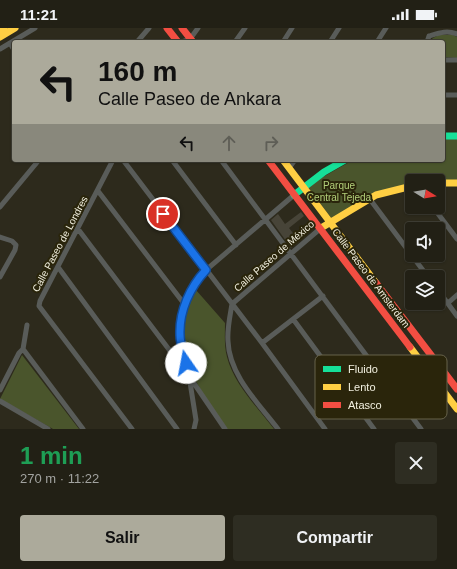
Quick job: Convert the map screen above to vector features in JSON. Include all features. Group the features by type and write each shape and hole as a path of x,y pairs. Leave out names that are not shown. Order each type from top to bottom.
{"main road":[{"path":"0,30 4,28"},
{"path":"0,37 15,28"},
{"path":"167,28 177,40"},
{"path":"182,28 192,40"},
{"path":"445,136 457,136"},
{"name":"Calle Paseo de Amsterdam","path":"269,162 416,355"},
{"name":"Calle Paseo de Amsterdam","path":"284,162 431,355"},
{"path":"294,195 324,172 342,162"},
{"path":"445,183 457,183"},
{"name":"Calle Paseo de México","path":"321,228 369,198 405,188"},
{"name":"Calle Paseo de Amsterdam","path":"447,376 457,389"},
{"name":"Calle Paseo de Amsterdam","path":"447,396 457,409"}],"street":[{"path":"16,40 35,28"},
{"path":"139,40 149,28"},
{"path":"192,40 198,28"},
{"path":"236,40 245,28"},
{"path":"283,40 292,28"},
{"path":"331,40 339,28"},
{"path":"378,40 386,28"},
{"path":"428,40 429,36 443,30 457,34"},
{"path":"0,49 10,44 12,47"},
{"path":"445,60 457,60"},
{"path":"445,95 457,95"},
{"path":"0,207 37,162"},
{"name":"Calle Paseo de Londres","path":"112,162 40,301 39,306 132,429"},
{"path":"125,162 315,415"},
{"path":"174,162 236,245"},
{"path":"223,162 366,355"},
{"path":"289,168 294,162"},
{"path":"98,191 185,305"},
{"path":"194,429 196,420 189,376 180,337 180,323 192,288 206,270 294,195"},
{"path":"369,198 423,270"},
{"path":"438,214 457,239"},
{"name":"Calle Paseo de México","path":"278,429 238,377 231,359 228,342 232,304 321,228"},
{"path":"78,229 189,376 225,429"},
{"path":"0,237 12,241 16,245 15,250 0,277"},
{"path":"58,267 177,429"},
{"path":"448,303 457,295"},
{"path":"262,343 322,296"},
{"path":"445,299 457,316"},
{"path":"293,319 320,355"},
{"path":"0,390 19,353 23,350 27,325"},
{"path":"23,350 83,429"},
{"path":"0,401 48,429"},
{"path":"318,419 325,429"},
{"path":"367,419 374,429"},
{"path":"414,419 421,429"}],"green space":[{"path":"439,35 453,35 457,37 457,58 445,57 445,40 431,40"},
{"name":"Parque Central Tejeda","path":"445,137 457,137 457,181 445,181 445,174 405,174 405,185 370,195 332,219 307,186 349,162 445,162"},
{"path":"196,290 225,323 225,349 230,367 240,386 274,429 227,429 195,380 183,345 182,327 186,308"},
{"path":"22,355 79,429 53,429 0,399"}],"building":[{"path":"301,212 304,216 289,228 299,241 291,248 271,220 278,214 285,224"}],"traffic: fast":[{"path":"445,136 457,136"},
{"path":"294,195 324,172 342,162"}],"traffic: slow":[{"path":"0,30 4,28"},
{"path":"0,37 15,28"},
{"path":"285,162 376,283"},
{"path":"445,183 457,183"},
{"path":"321,228 376,195 405,188"},
{"path":"410,347 416,355"},
{"path":"447,396 457,409"}],"traffic: jam":[{"path":"167,28 176,40"},
{"path":"182,28 191,40"},
{"path":"270,162 410,347"},
{"path":"376,283 431,355"},
{"path":"447,376 457,389"}],"route":[{"path":"163,214 206,270 192,288 180,323 180,337 186,363"}]}
